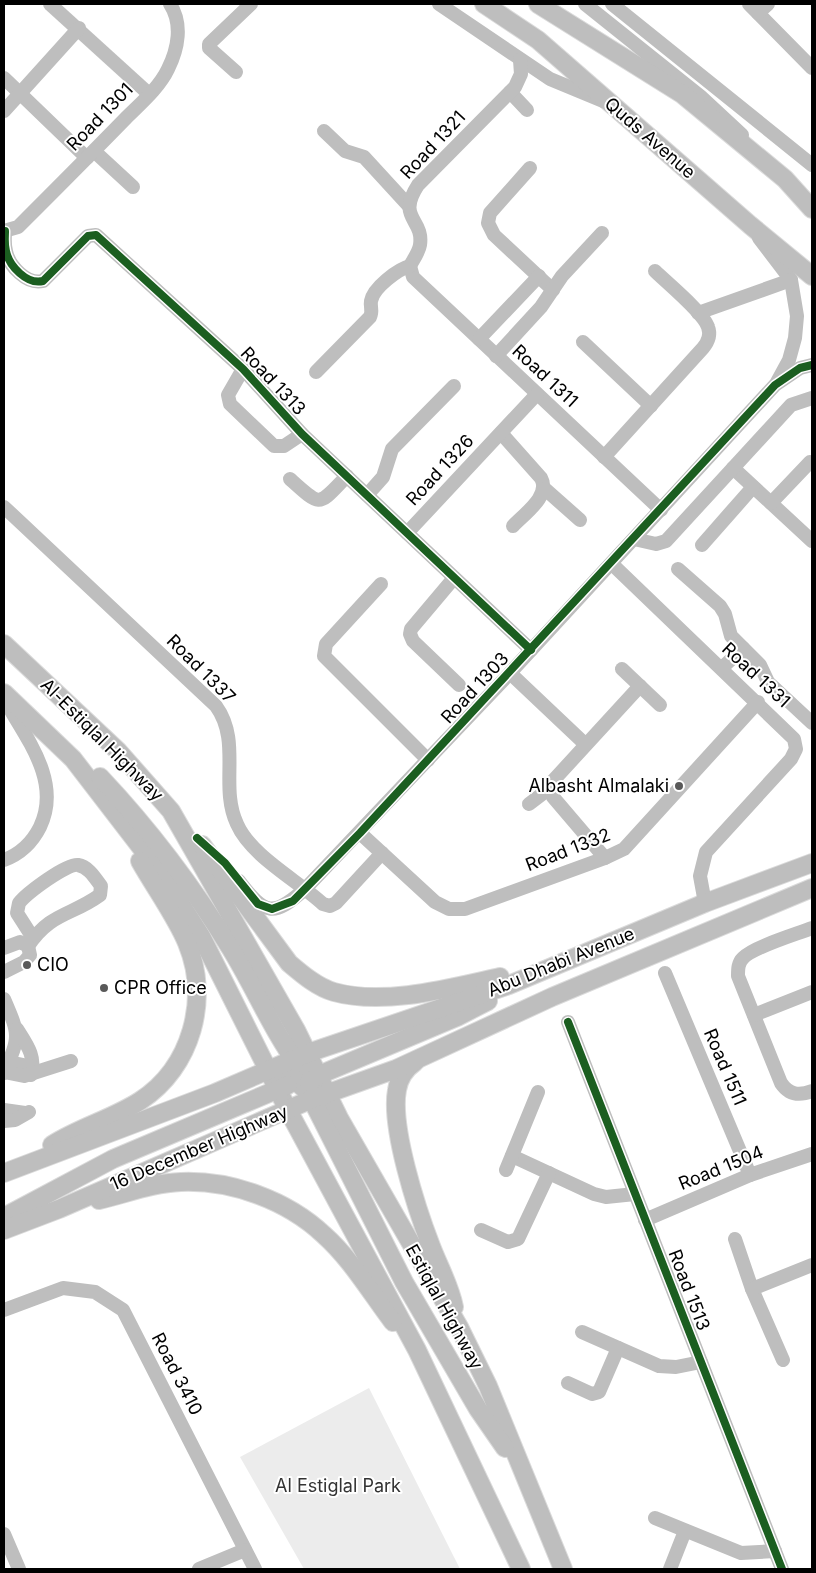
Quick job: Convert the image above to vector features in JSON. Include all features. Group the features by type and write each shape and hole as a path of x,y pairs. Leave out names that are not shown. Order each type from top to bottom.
{"main road":[{"name":"Quds Avenue","path":"484,4 538,40 750,226 812,276"},
{"path":"538,4 682,94 785,180 812,208"},
{"name":"Al-Estiqlal Highway","path":"4,644 118,751 171,811 301,1056"},
{"name":"Al-Estiqlal Highway","path":"4,693 74,759 163,876 201,936 268,1071"},
{"path":"4,1172 268,1071 301,1056 182,872 144,825 100,777 74,759"},
{"path":"25,1164 70,1134 116,1114 141,1100 166,1079 180,1060 189,1040 197,1009 194,965 187,941 108,804"},
{"path":"171,811 186,823 289,963 305,976 333,992 362,997 421,993 562,964"},
{"name":"Abu Dhabi Avenue","path":"301,1056 562,964 705,903 812,863"},
{"name":"Abu Dhabi Avenue","path":"311,1084 396,1068 552,997 812,888"},
{"path":"4,1217 113,1159 278,1089 311,1084 491,1000 509,984"},
{"path":"428,1054 408,1067 402,1074 397,1090 397,1120 416,1202 432,1248 452,1294 458,1327"},
{"name":"Estiqlal Highway","path":"301,1056 311,1084 339,1118 458,1327 488,1386 563,1569"},
{"path":"268,1071 289,1075 311,1084 404,1282 478,1409 527,1479"},
{"path":"268,1071 417,1350 521,1569"},
{"path":"288,1110 311,1084"},
{"name":"16 December Highway","path":"4,1230 59,1209 288,1110"},
{"path":"59,1209 180,1182 212,1184 236,1189 277,1203 308,1221 325,1235 417,1350"}],"street":[{"path":"50,4 79,28 149,94"},
{"name":"Road 1301","path":"4,231 18,227 91,155 149,94 167,72 176,50 178,26 170,4"},
{"path":"236,72 210,48 209,44 248,4"},
{"path":"439,4 520,60 570,89 613,105"},
{"path":"585,4 700,96 739,130 750,151"},
{"path":"612,4 812,165"},
{"path":"758,7 812,68"},
{"path":"4,111 18,93 79,28"},
{"name":"Road 1321","path":"410,266 420,245 420,237 408,205 418,185 510,92 521,74 520,60"},
{"path":"4,78 18,93 91,155 133,187"},
{"path":"510,92 528,110"},
{"path":"324,131 346,151 364,157 408,205"},
{"path":"530,168 490,213 488,223 494,235 553,290"},
{"name":"Road 1303","path":"750,226 790,280 797,316 795,338 789,360 776,385"},
{"name":"Road 1313","path":"4,231 8,258 13,266 28,279 37,282 43,281 88,236 96,235 243,370 302,434 531,650"},
{"path":"496,356 541,307 553,290 602,233"},
{"path":"316,372 370,317 371,299 375,294 395,273 410,266"},
{"name":"Road 1311","path":"410,266 413,277 661,510"},
{"path":"604,457 707,343 708,325 655,271"},
{"path":"479,339 539,276"},
{"path":"698,313 790,280"},
{"path":"583,342 651,406"},
{"name":"Road 1303","path":"197,838 225,862 254,900 262,907 272,909 286,905 306,888 360,834 612,564 758,403 776,385 800,368 812,365"},
{"path":"243,370 228,395 230,404 274,446 284,446 302,434"},
{"path":"367,495 383,477 392,449 454,386"},
{"name":"Road 1326","path":"407,533 537,394"},
{"path":"634,539 656,544 664,543 791,405 812,398"},
{"path":"758,403 772,426"},
{"name":"Road 1326","path":"501,433 541,478 545,489 580,520"},
{"path":"771,504 810,462"},
{"path":"733,468 812,541"},
{"path":"290,479 312,499 318,501 323,500 347,476"},
{"path":"702,545 754,487"},
{"path":"513,526 542,496 545,489"},
{"name":"Road 1337","path":"4,507 216,706 225,719 229,735 231,802 237,825 246,839 323,904 333,905 382,854"},
{"name":"Road 1331","path":"612,564 792,734 796,749 791,759 706,852 700,876 705,903"},
{"path":"678,569 720,606 725,614 729,632 760,665 768,682 812,723"},
{"path":"454,578 411,628 410,634 413,641 460,685"},
{"path":"381,584 326,644 324,656 428,760"},
{"path":"722,668 743,648"},
{"path":"622,669 660,705"},
{"path":"510,673 585,744"},
{"path":"529,804 550,788 553,779 640,686"},
{"path":"4,699 41,765 46,779 48,794 46,809 34,838 24,849 4,860"},
{"name":"Road 1332","path":"360,834 435,902 449,909 465,909 605,858 632,842 758,702"},
{"path":"550,788 553,797 605,858"},
{"path":"4,948 20,942 30,942 55,918 100,895 101,886 89,871 81,865 73,864 35,888 19,902 17,912 30,942 30,955 28,959 15,968 4,972"},
{"path":"812,928 750,952 740,962 738,976 785,1089 798,1095 812,1091"},
{"name":"Road 1511","path":"665,973 750,1176"},
{"path":"754,1015 812,992"},
{"path":"4,999 17,1029 32,1054 32,1071"},
{"name":"Road 1513","path":"568,1022 782,1569"},
{"path":"17,1029 18,1037 5,1069 32,1071 71,1061"},
{"path":"506,1170 538,1092"},
{"path":"4,1110 29,1112 15,1120 4,1121"},
{"name":"Road 1504","path":"646,1220 750,1176 812,1154"},
{"path":"512,1156 548,1174 606,1197 635,1194"},
{"path":"481,1230 508,1242 518,1239 548,1174"},
{"path":"735,1239 752,1289 784,1360"},
{"path":"752,1289 812,1265"},
{"name":"Road 3410","path":"4,1310 63,1288 96,1292 124,1310 255,1569"},
{"path":"582,1332 668,1367 701,1362"},
{"path":"568,1383 597,1394 618,1348"},
{"path":"655,1518 741,1554 775,1551"},
{"path":"670,1569 684,1531"},
{"path":"4,1534 19,1569"},
{"path":"199,1569 244,1550"}],"green space":[{"name":"Al Estiglal Park","path":"369,1388 460,1569 304,1569 240,1457"}],"cycle path":[{"path":"5,231 5,248 11,263 25,277 37,281 43,281 88,236 96,235 243,369 302,434 531,650"},
{"path":"197,838 225,863 258,904 272,909 293,901 360,833 775,385 800,368 812,365"},
{"path":"568,1022 782,1569"}],"place":[{"name":"Albasht Almalaki","path":"679,786"},
{"name":"CIO","path":"27,965"},
{"name":"CPR Office","path":"104,988"}]}
